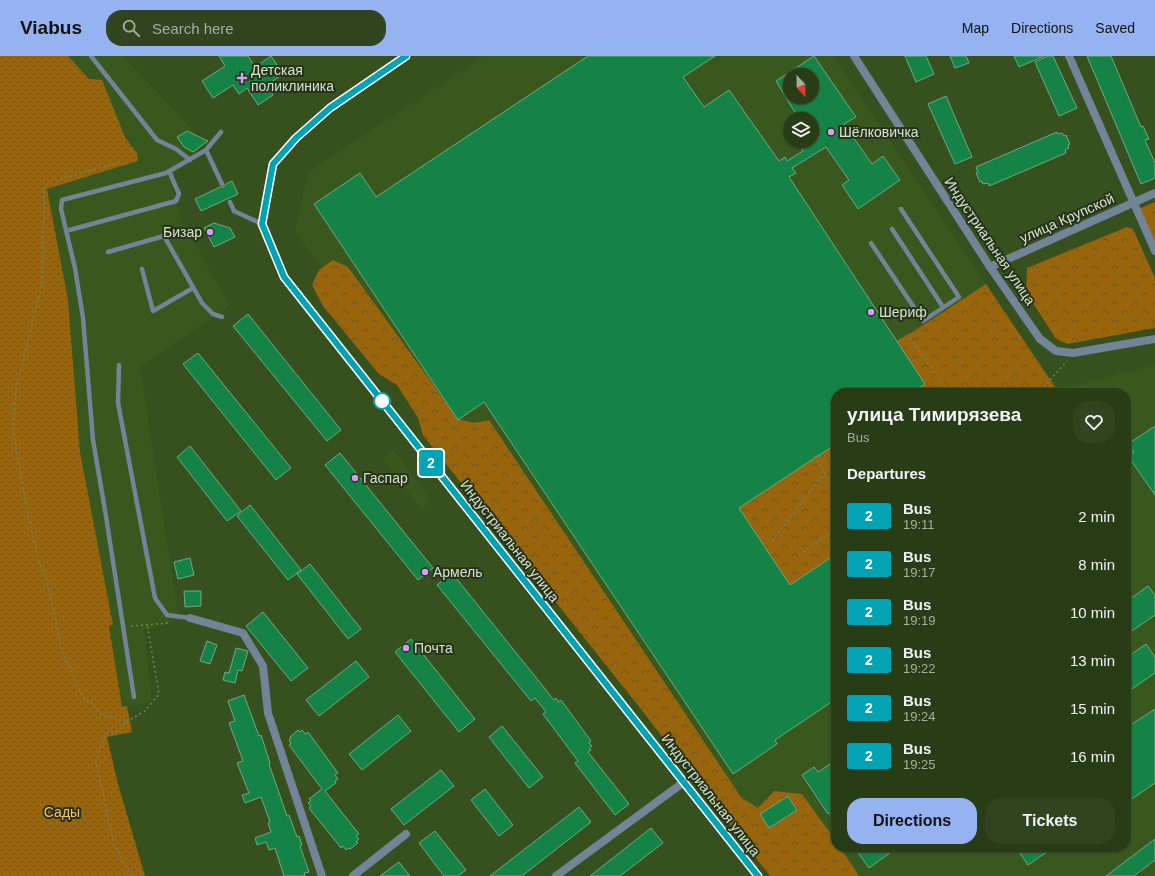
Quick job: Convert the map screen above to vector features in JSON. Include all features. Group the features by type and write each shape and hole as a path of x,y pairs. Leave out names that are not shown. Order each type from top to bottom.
{"street":[{"path":"262,224 273,164 296,138 330,108 406,56"},
{"name":"Индустриальная улица","path":"854,56 990,267 1040,339 1056,351 1073,353 1155,339"},
{"path":"1069,56 1155,251"},
{"name":"улица Крупской","path":"990,267 1155,193"},
{"name":"Индустриальная улица","path":"262,224 284,277 758,876"},
{"path":"190,618 243,633 263,666 268,713 322,876"},
{"path":"556,876 684,782"},
{"path":"353,876 406,834"}],"lane":[{"path":"91,56 157,140 176,149 190,160"},
{"path":"134,697 93,440 83,318 61,209 62,200 169,171 206,150 221,132"},
{"path":"206,150 222,184"},
{"path":"66,231 176,201 178,194 169,171"},
{"path":"230,202 234,211 262,224"},
{"path":"871,243 923,321 959,298 901,209"},
{"path":"892,228 944,308"},
{"path":"108,252 164,236 202,303 213,314 222,317"},
{"path":"142,269 153,311 193,288"},
{"path":"119,365 118,403 155,598 166,615 190,618"}],"path":[{"path":"120,162 50,182 44,187 46,215 43,226 42,284 16,389 12,431 38,560 47,580 62,651 85,701 90,701 100,714 126,722"},
{"path":"910,338 945,388"},
{"path":"1043,388 1073,353"},
{"path":"831,458 829,455 815,457 831,482"},
{"path":"772,541 825,472"},
{"path":"799,555 831,533"},
{"path":"123,627 174,623"},
{"path":"130,876 114,844 96,761 106,734 120,730 126,722 145,711 159,694 147,624"}],"shaded area":[{"path":"68,56 123,56 204,142 170,180 182,221 230,306 140,367 179,620 144,630 152,702 122,708 109,626 113,625 80,452 68,300 47,189 138,161 137,153 89,79"},
{"path":"484,56 833,56 1056,388 831,388 831,852 1131,852 1131,388 1065,388 1155,365 1155,876 788,876 295,232 308,172"},
{"path":"394,450 431,501 421,509 383,458"}],"green space":[{"name":"Сады","path":"0,56 68,56 89,79 102,80 125,137 137,153 138,161 47,189 68,300 80,452 113,625 109,626 122,707 127,706 132,732 107,737 118,784 145,876 0,876"},
{"path":"1155,202 1155,251 1136,210"},
{"path":"1127,227 1133,229 1155,278 1155,328 1068,344 1056,339 1026,292 1027,268"},
{"path":"333,260 348,267 458,419 474,423 489,420 741,797 758,808 774,791 802,794 831,834 831,852 843,852 859,876 770,876 640,708 423,435 418,418 397,385 379,374 323,306 312,285 319,270"},
{"path":"986,284 1056,388 919,388 925,384 896,341"},
{"path":"831,447 831,557 790,585 739,508"}],"building":[{"name":"Детская поликлиника","path":"219,56 248,56 255,67 271,56 283,74 267,85 273,95 258,105 247,88 239,94 233,85 213,98 202,81 225,66"},
{"path":"588,56 715,56 683,77 704,107 729,90 779,161 785,157 787,161 803,151 801,148 819,148 819,112 795,112 790,104 819,104 819,68 796,68 814,56 856,117 844,124 872,164 883,156 900,180 858,209 842,185 849,180 826,147 792,168 796,173 789,177 925,384 919,388 831,388 831,447 739,508 790,585 831,557 831,702 775,740 777,744 733,774 484,402 458,420 314,204 360,173 376,197"},
{"path":"905,56 926,56 934,74 916,82"},
{"path":"950,56 966,56 969,63 955,68"},
{"path":"1014,56 1044,56 1019,67"},
{"path":"1048,56 1053,56 1077,108 1059,116 1035,62"},
{"path":"1087,56 1111,56 1141,127 1143,126 1149,139 1145,140 1155,163 1155,178 1141,184"},
{"path":"783,76 783,93 776,81"},
{"path":"946,96 972,157 955,164 928,104"},
{"path":"187,131 208,141 193,152 184,147 177,137"},
{"path":"1057,132 1058,134 1062,133 1064,136 1066,135 1070,144 1068,145 1069,148 1065,150 1066,153 989,186 988,183 983,184 982,181 980,182 976,173 978,172 976,167"},
{"path":"232,181 238,194 201,211 195,199 220,187 224,187"},
{"path":"214,223 230,228 235,237 214,247 204,228"},
{"path":"248,314 341,430 327,441 233,326"},
{"path":"198,353 291,468 276,480 183,364"},
{"path":"1155,426 1155,495 1131,460 1131,454 1134,452 1131,448 1131,442"},
{"path":"190,446 241,511 227,521 177,457"},
{"path":"340,453 433,568 418,580 325,465"},
{"path":"250,505 301,570 288,580 237,516"},
{"path":"190,558 194,575 178,579 174,562"},
{"path":"310,564 361,629 348,639 297,574"},
{"path":"452,573 554,700 556,698 558,702 561,700 591,741 589,743 592,746 589,748 591,750 588,752 629,804 615,815 575,763 578,761 543,714 546,712 535,698 531,701 437,585"},
{"path":"1148,586 1155,595 1155,615 1131,632 1131,598"},
{"path":"184,591 201,591 201,606 185,607"},
{"path":"263,612 308,668 291,681 246,626"},
{"path":"411,639 475,719 459,732 395,652"},
{"path":"207,641 217,645 210,664 200,661"},
{"path":"1146,644 1155,657 1155,673 1131,690 1131,654"},
{"path":"236,648 248,651 242,671 238,670 235,683 223,680 225,672 229,673"},
{"path":"356,661 369,677 319,716 306,700"},
{"path":"244,695 259,736 261,735 270,763 269,764 287,816 289,815 297,837 299,836 302,845 300,846 309,872 304,873 305,876 284,876 275,848 269,850 266,842 257,845 255,838 271,832 268,823 270,822 261,797 245,803 242,795 249,793 237,763 243,761 229,723 235,721 228,701"},
{"path":"1155,709 1155,783 1131,800 1131,725"},
{"path":"398,715 411,731 362,770 349,754"},
{"path":"502,726 543,777 529,788 489,737"},
{"path":"298,730 300,732 302,730 305,734 308,732 338,773 335,775 338,779 335,781 336,783 325,791 359,834 356,836 359,839 356,842 358,843 350,849 349,848 346,850 343,846 341,848 309,808 311,806 308,803 311,801 309,799 322,789 289,745 291,744 289,740 291,738 290,737"},
{"path":"831,763 831,812 828,814 802,775 814,767 818,772"},
{"path":"441,770 454,786 404,825 391,809"},
{"path":"485,789 513,825 499,836 471,800"},
{"path":"788,796 797,810 769,828 760,814"},
{"path":"579,807 591,822 522,876 490,876"},
{"path":"651,828 663,843 620,876 590,876"},
{"path":"435,831 466,870 458,876 444,876 419,843"},
{"path":"1155,839 1155,860 1134,876 1106,876"},
{"path":"858,852 891,852 869,868"},
{"path":"1019,852 1047,852 1028,865"},
{"path":"399,862 410,876 380,876"}],"bus line":[{"name":"2","path":"406,56 330,108 296,138 273,164 262,224 284,277 758,876"}],"place":[{"name":"Детская поликлиника","path":"242,78"},
{"name":"Шёлковичка","path":"831,132"},
{"name":"Бизар","path":"210,232"},
{"name":"Шериф","path":"871,312"},
{"name":"Гаспар","path":"355,478"},
{"name":"Армель","path":"425,572"},
{"name":"Почта","path":"406,648"}]}
